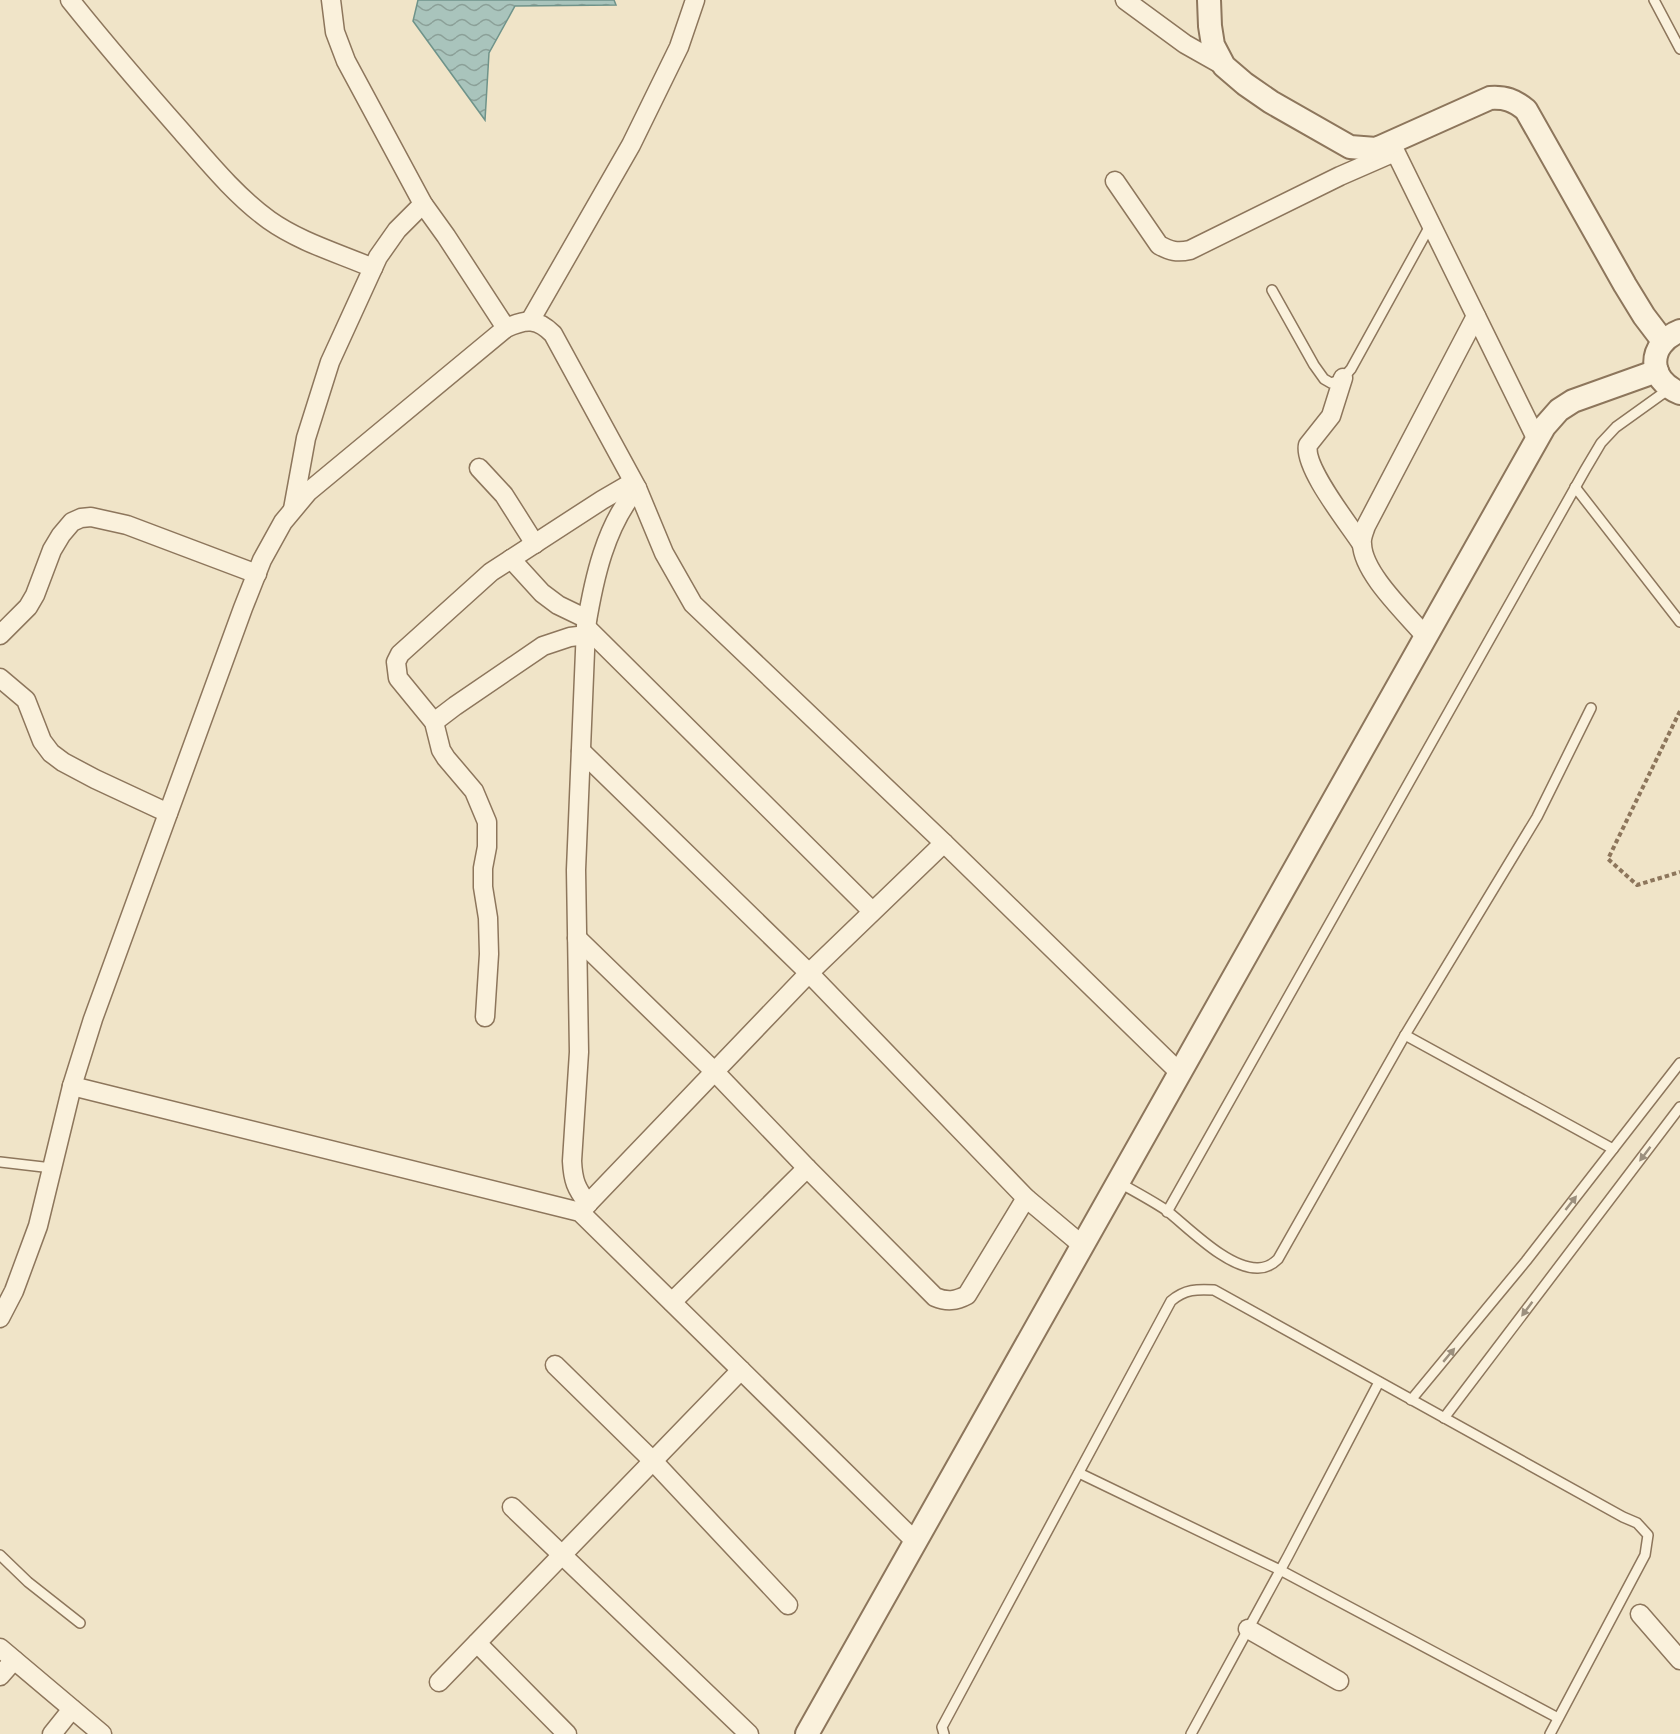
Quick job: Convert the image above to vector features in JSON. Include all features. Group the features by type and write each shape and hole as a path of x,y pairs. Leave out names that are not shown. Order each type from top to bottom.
{"street":[{"path":"70,0 115,55 243,198 269,220 291,234 373,268"},
{"path":"331,0 335,32 345,61 423,204 506,328"},
{"path":"530,321 631,145 679,47 695,0"},
{"path":"1125,0 1177,39 1224,66 1271,102 1350,147 1393,148"},
{"path":"1209,0 1213,45 1224,66"},
{"path":"807,1734 1544,427 1559,410 1573,401 1669,384 1655,361 1658,350 1672,336 1644,316 1526,110 1515,101 1503,97 1490,98 1340,176 1190,250 1181,252 1169,251 1159,245 1115,181"},
{"path":"1393,148 1537,440"},
{"path":"292,511 306,438 330,362 378,257 397,230 423,204"},
{"path":"1361,543 1366,526 1466,339 1476,316"},
{"path":"0,1318 14,1291 38,1226 72,1086 93,1019 262,560 284,522 308,492 506,328 517,322 530,321 545,326 553,334 635,485 664,553 693,604 944,843 1180,1073"},
{"path":"1343,378 1331,416 1308,445 1306,451 1320,484 1361,543 1364,560 1376,579 1426,637"},
{"path":"479,468 504,495 535,543"},
{"path":"485,1017 489,954 483,868 487,847 487,822 474,791 441,750 434,722 398,678 396,662 400,654 491,573 602,500 635,485"},
{"path":"635,485 616,518 605,544 587,627 576,870 579,1052 572,1161 576,1189 584,1208 672,1302 915,1541"},
{"path":"0,635 28,607 52,550 72,522 81,518 91,517 127,525 256,574"},
{"path":"511,559 542,593 587,627 872,911"},
{"path":"434,722 543,646 587,627"},
{"path":"0,678 26,700 42,741 51,753 95,779 168,813"},
{"path":"581,751 809,973 1026,1198 1082,1245"},
{"path":"584,1208 809,973 944,843"},
{"path":"577,938 714,1071 936,1297 945,1301 959,1300 967,1295 1026,1198"},
{"path":"72,1086 584,1208"},
{"path":"672,1302 807,1168"},
{"path":"555,1365 653,1461 789,1605"},
{"path":"439,1682 741,1370"},
{"path":"512,1507 749,1734"},
{"path":"1641,1614 1680,1660"},
{"path":"1248,1629 1339,1681"},
{"path":"477,1643 567,1734"},
{"path":"0,1676 7,1654 102,1734"},
{"path":"52,1734 72,1709"}],"lane":[{"path":"1654,0 1680,49"},
{"path":"1272,290 1314,365 1324,379 1331,383 1343,378 1351,369 1431,224"},
{"path":"1167,1212 1601,443 1616,427 1669,384"},
{"path":"1575,488 1680,622"},
{"path":"1118,1182 1167,1212 1229,1260 1244,1266 1259,1268 1271,1265 1278,1259 1405,1035 1537,817 1592,708"},
{"path":"1405,1035 1613,1149"},
{"path":"1411,1400 1526,1261 1680,1063"},
{"path":"1444,1418 1680,1107"},
{"path":"0,1162 52,1168"},
{"path":"944,1734 942,1727 1172,1300 1180,1293 1196,1289 1214,1290 1637,1523 1648,1535 1645,1555 1550,1734"},
{"path":"1191,1734 1379,1382"},
{"path":"1078,1473 1280,1570 1558,1718"},
{"path":"0,1555 28,1582 80,1623"}],"path":[{"path":"1680,711 1608,859 1636,885 1680,872"}],"water":[{"path":"418,0 614,0 616,5 515,6 489,53 485,120 413,21"}]}
